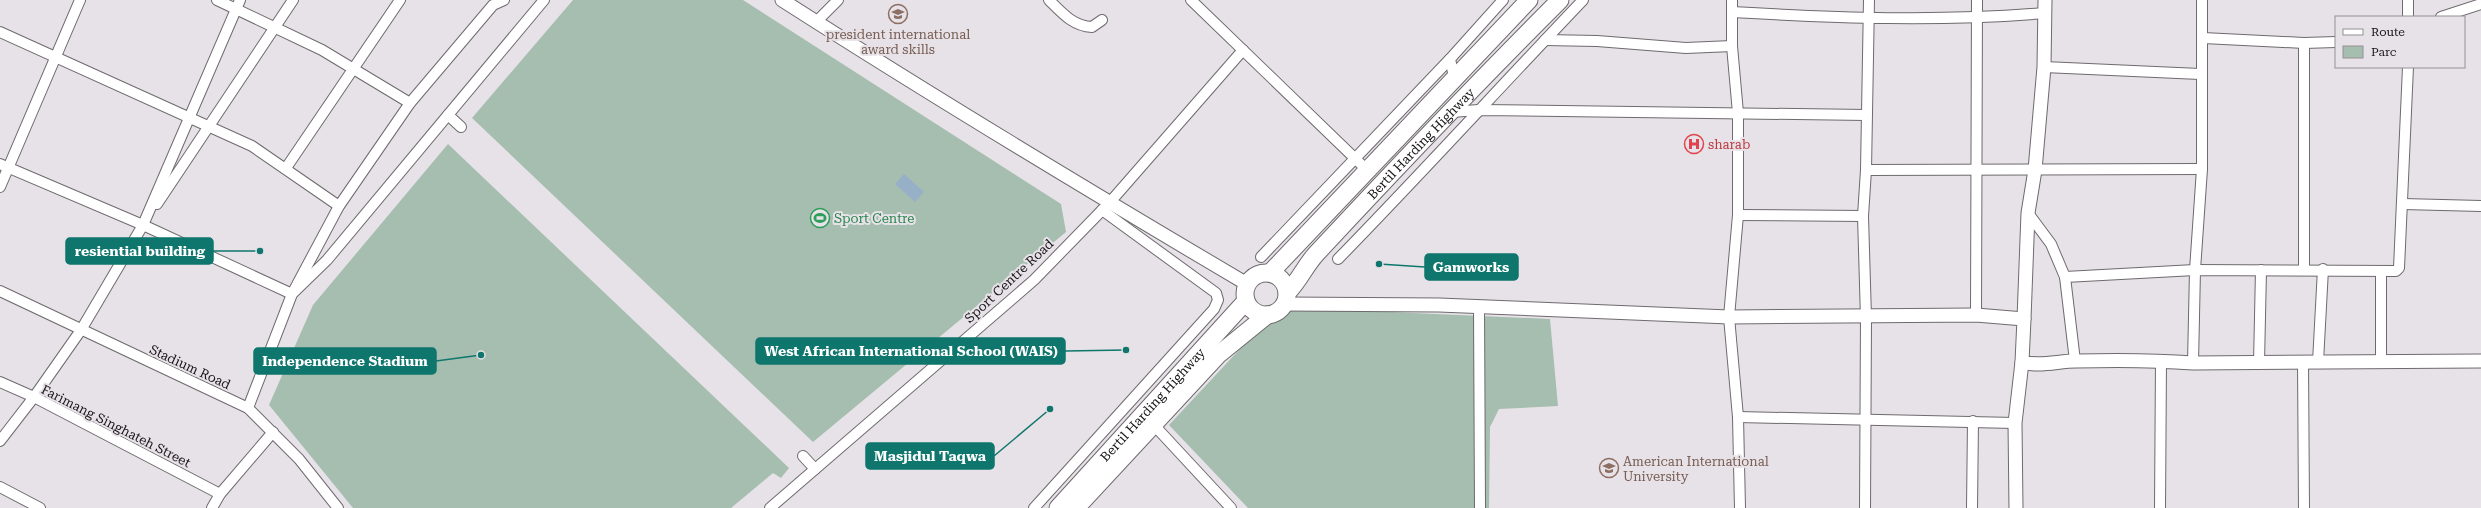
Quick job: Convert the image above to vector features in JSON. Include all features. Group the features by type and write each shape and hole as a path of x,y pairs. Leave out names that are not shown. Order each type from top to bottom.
{"main road":[{"name":"Bertil Harding Highway","path":"1270,273 1454,77 1529,0"},
{"name":"Bertil Harding Highway","path":"1286,298 1300,280 1310,262 1449,112 1560,0"},
{"path":"1270,273 1280,278 1286,298 1278,312 1267,315 1252,310 1246,293 1254,276 1270,273"},
{"name":"Bertil Harding Highway","path":"1058,508 1246,293"},
{"name":"Bertil Harding Highway","path":"1076,508 1218,355 1267,315"}],"street":[{"path":"0,187 4,166 55,58 80,0"},
{"path":"217,0 238,4 275,28 322,50 410,103"},
{"path":"0,441 34,398 81,330 143,225 293,0"},
{"path":"286,168 352,68 400,0"},
{"path":"248,408 292,294 339,206 410,103 489,3 504,0"},
{"path":"292,294 327,260 544,0"},
{"path":"782,0 1057,172 1106,206 1246,293"},
{"path":"816,22 838,0"},
{"path":"1049,0 1071,21 1082,26 1092,27 1102,20"},
{"path":"1191,0 1367,170"},
{"path":"1261,257 1450,59 1503,0"},
{"path":"1338,259 1455,139 1479,110 1583,0"},
{"path":"1732,0 1732,46 1738,113 1738,216 1729,317 1738,417 1740,508"},
{"path":"1865,508 1867,418 1863,216 1866,170 1868,0"},
{"path":"1976,315 1977,0"},
{"path":"2016,508 2015,423 2022,362 2028,213 2036,170 2044,67 2045,0"},
{"path":"2193,364 2195,270 2202,168 2200,74 2202,0"},
{"path":"2408,0 2408,16"},
{"path":"143,225 238,4"},
{"path":"2444,16 2481,4"},
{"path":"1732,12 1868,19 1976,19 2045,13"},
{"path":"0,32 189,119 252,146 339,206"},
{"path":"2202,38 2304,43 2335,42"},
{"path":"1545,40 1597,41 1680,48 1732,46"},
{"path":"2304,43 2304,269"},
{"name":"Sport Centre Road","path":"770,508 1034,280 1106,206 1243,50"},
{"path":"1450,59 1454,77"},
{"path":"2044,67 2200,74"},
{"path":"2065,277 2195,270 2323,269 2394,272 2399,268 2408,68"},
{"path":"1449,112 1479,110 1637,114 1738,113 1866,115"},
{"path":"448,115 461,128"},
{"path":"4,166 143,225 292,294"},
{"path":"1866,170 2202,168"},
{"path":"2403,204 2481,206"},
{"path":"1034,508 1214,309 1218,300 1216,293 1106,206"},
{"path":"2028,213 2051,244 2065,277 2075,361"},
{"path":"1738,216 1863,216"},
{"path":"2318,362 2323,269"},
{"path":"2259,363 2261,270"},
{"path":"2381,272 2381,362"},
{"name":"Stadium Road","path":"0,291 248,408 299,459 338,508"},
{"path":"1286,298 1729,317 1866,318 1976,315 2024,320"},
{"path":"1479,307 1480,508"},
{"path":"2022,362 2029,364 2075,361 2161,361 2193,364 2481,361"},
{"path":"2160,508 2161,361"},
{"path":"2304,362 2305,508"},
{"name":"Farimang Singhateh Street","path":"0,382 220,494"},
{"path":"1738,417 1867,418 2015,423"},
{"path":"1972,508 1973,421"},
{"path":"1153,424 1231,508"},
{"path":"212,508 220,494 273,432"},
{"path":"803,456 815,468"},
{"path":"0,487 40,508"}],"green space":[{"name":"Sport Centre","path":"573,0 743,0 1061,204 1066,232 813,442 472,118"},
{"path":"448,144 789,468 781,478 773,473 731,508 353,508 269,405 313,305"},
{"path":"1279,307 1550,319 1558,406 1499,409 1490,427 1489,508 1248,508 1169,425"}],"water":[{"path":"904,174 924,192 915,202 895,184"}],"place":[{"name":"president international award skills","path":"898,14"},
{"name":"sharab","path":"1694,144"},
{"name":"Sport Centre","path":"820,218"},
{"name":"resiential building","path":"260,251"},
{"name":"Gamworks","path":"1379,264"},
{"name":"West African International School (WAIS)","path":"1126,350"},
{"name":"Independence Stadium","path":"481,355"},
{"name":"Masjidul Taqwa","path":"1050,409"},
{"name":"American International University","path":"1609,468"}]}
